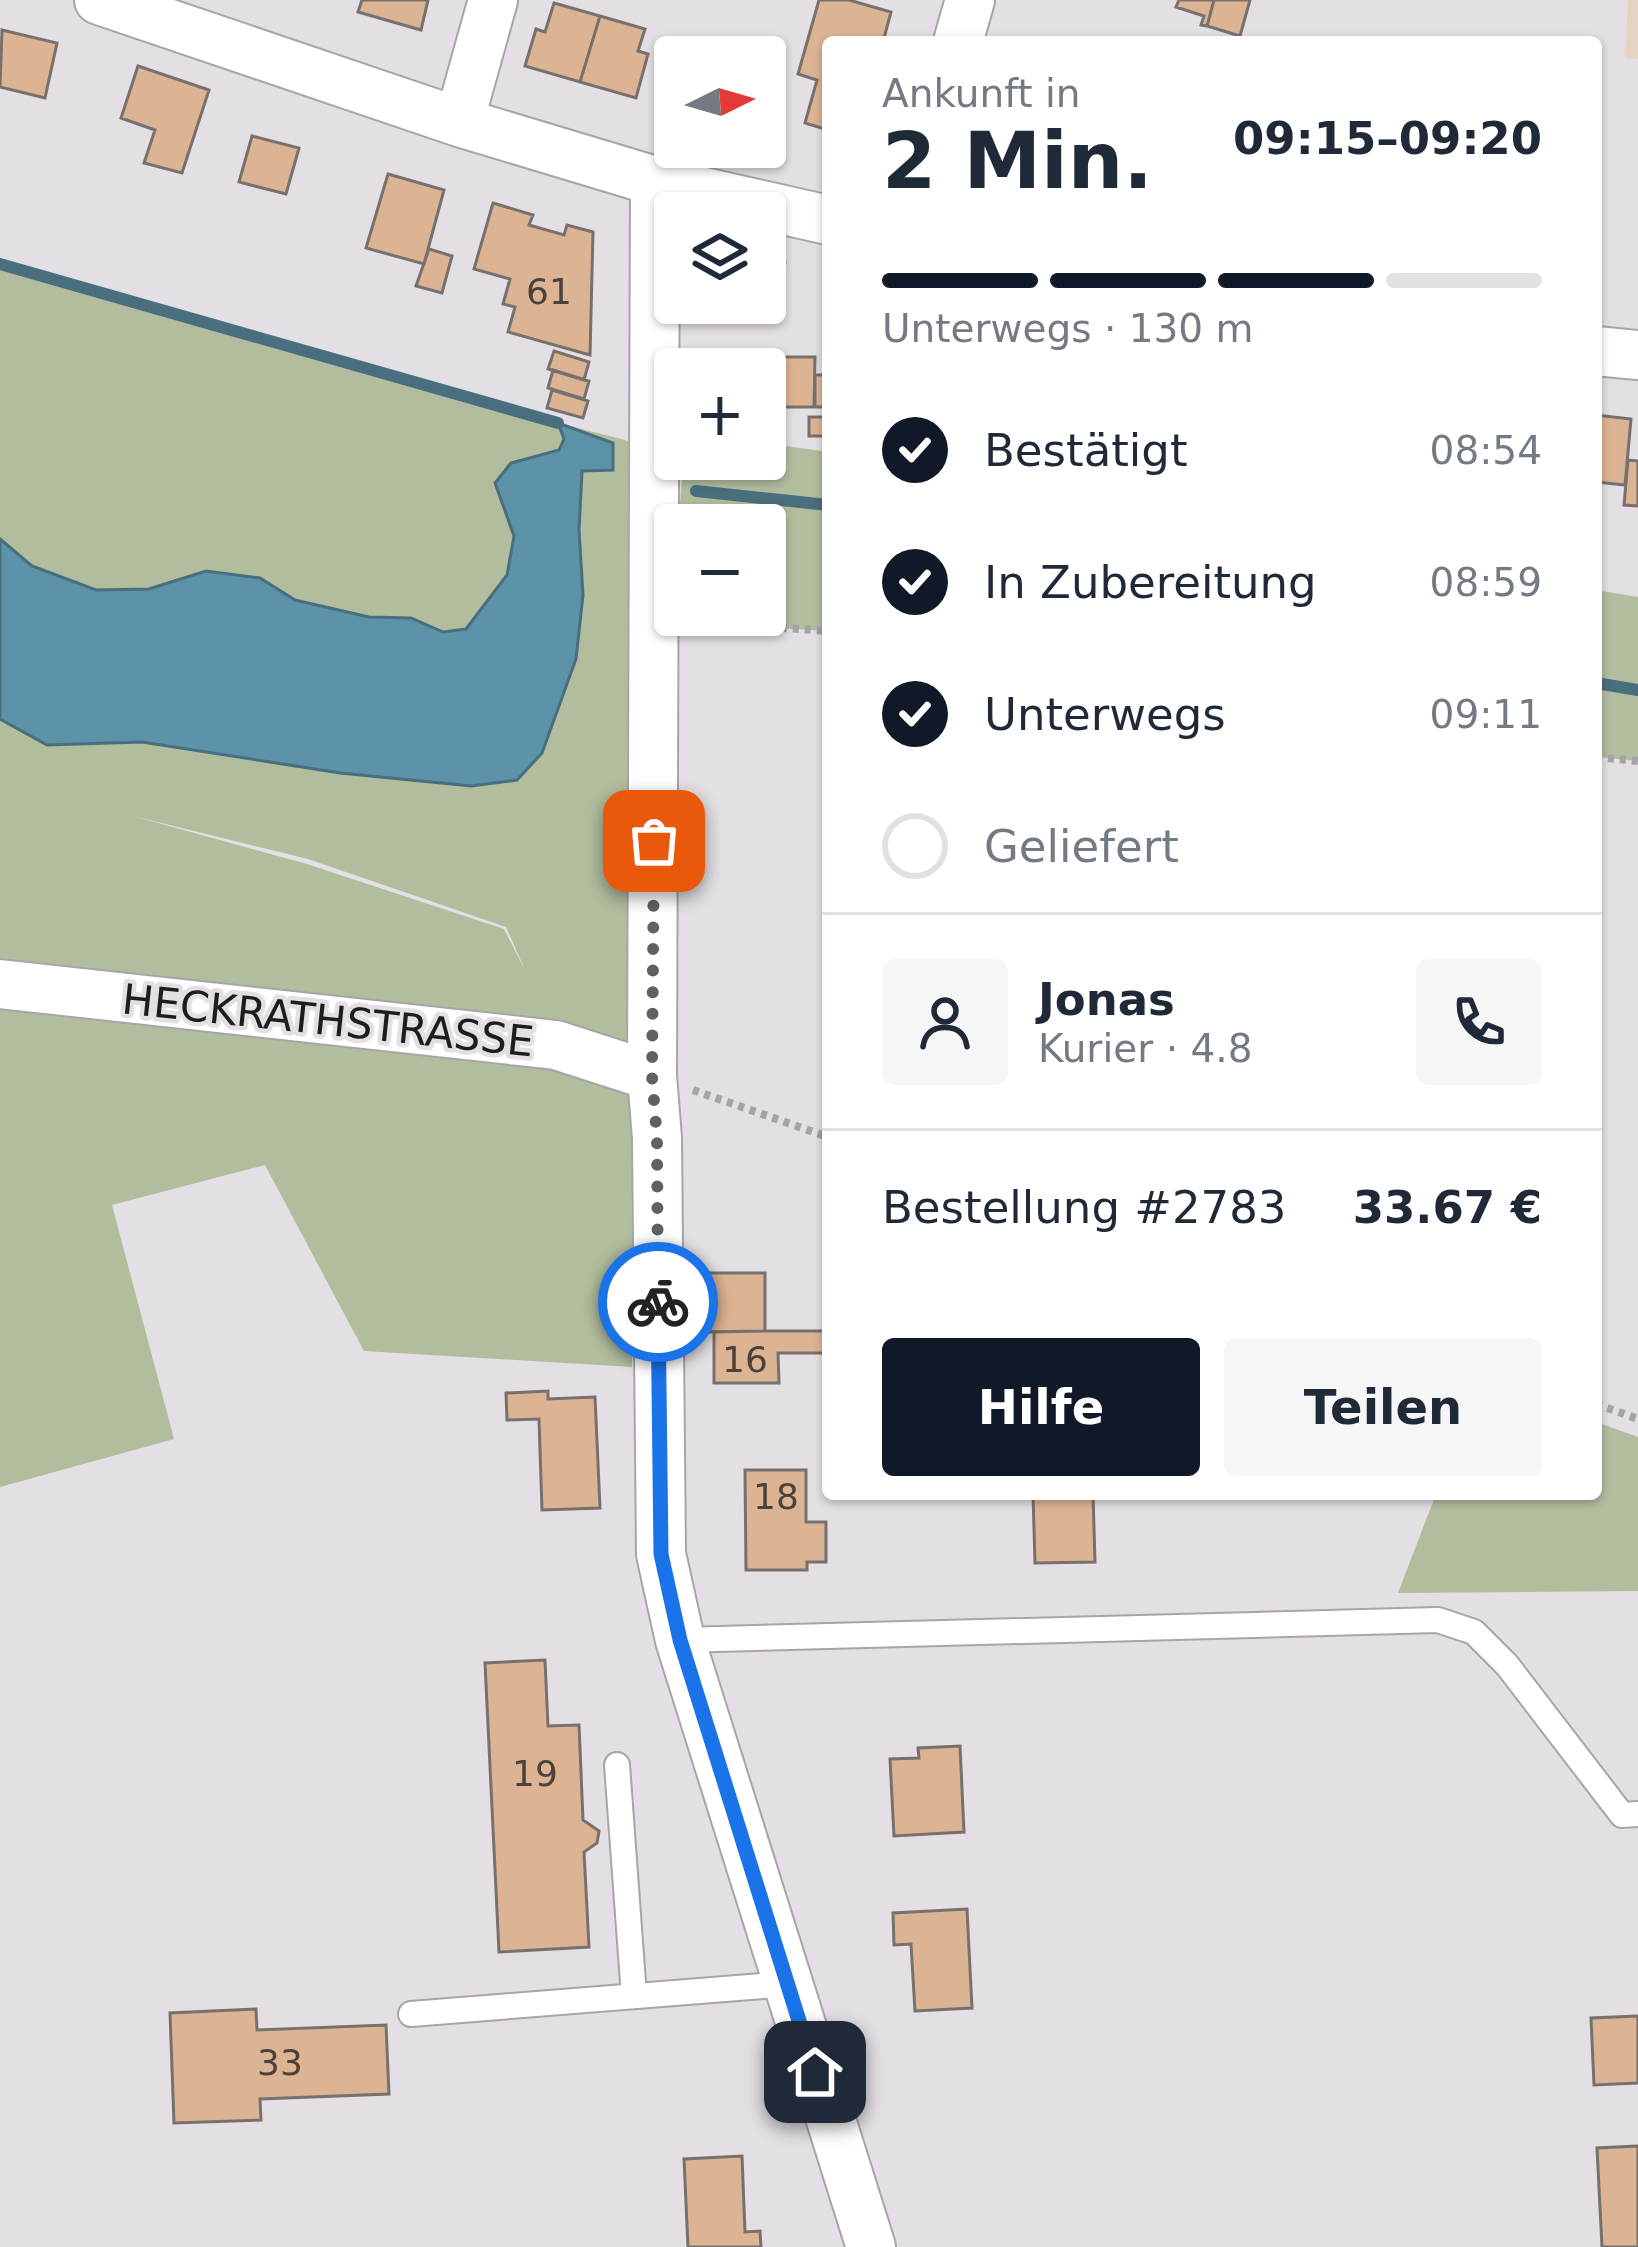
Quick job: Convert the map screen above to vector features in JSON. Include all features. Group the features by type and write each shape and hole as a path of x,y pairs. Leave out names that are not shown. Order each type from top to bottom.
{"street":[{"path":"99,0 459,122 655,181 822,219"},
{"path":"459,122 493,0"},
{"path":"960,36 970,0"},
{"path":"655,181 652,1076 657,1138 661,1554 680,1640 871,2247"},
{"path":"1602,352 1638,355"},
{"name":"HECKRATHSTRASSE","path":"0,984 556,1045 652,1076"}],"lane":[{"path":"680,1640 1438,1620 1474,1632 1507,1665 1622,1815 1638,1814"},
{"path":"617,1765 634,1996"},
{"path":"411,2014 788,1984"}],"path":[{"path":"786,629 822,631"},
{"path":"1602,758 1638,761"},
{"path":"652,1076 822,1135"},
{"path":"1602,1406 1638,1419"}],"shaded area":[{"path":"1628,0 1638,0 1638,59 1625,58"}],"green space":[{"path":"0,260 408,385 625,440 644,450 629,1038 615,1046 632,1107 632,1367 364,1351 265,1165 112,1205 174,1439 0,1487 0,719 48,745 142,742 340,773 471,786 579,530 582,470 613,469 612,443 558,425 564,439 559,450 511,463 502,508 515,536 507,575 466,629 443,632 411,619 369,617 295,600 260,578 206,571 149,589 96,590 32,566 0,539","holes":["133,816 308,859 506,927 526,972 504,929 307,864"]},
{"path":"786,446 822,451 822,631 786,629 786,504 680,504 682,480 786,480"},
{"path":"1602,591 1638,597 1638,761 1602,758"},
{"path":"1602,1424 1638,1437 1638,1591 1398,1593 1434,1500 1602,1500"}],"water":[{"path":"558,423 613,443 613,470 582,471 583,595 576,659 542,753 517,780 471,786 340,773 142,742 47,745 0,719 0,539 32,566 96,590 149,589 206,571 260,578 295,600 369,617 411,618 443,632 466,629 507,575 514,536 495,483 511,463 559,450 564,439"}],"building":[{"path":"362,0 428,0 421,30 358,12"},
{"path":"819,0 849,0 891,12 885,36 822,36 822,128 805,123 817,80 798,74"},
{"path":"1179,0 1214,0 1207,26 1201,25 1204,16 1176,7"},
{"path":"1214,0 1250,0 1240,36 1207,26"},
{"path":"554,3 600,16 580,82 525,66 536,29 545,32"},
{"path":"600,16 645,29 638,51 648,54 636,98 580,82"},
{"path":"2,30 57,43 45,98 0,87"},
{"path":"138,66 209,90 182,173 144,163 155,130 121,118"},
{"path":"252,136 299,148 286,194 239,182"},
{"path":"388,174 444,190 424,264 366,248"},
{"path":"493,203 533,215 529,225 564,235 567,225 593,232 590,355 508,332 515,307 503,304 510,279 474,269"},
{"path":"429,249 452,256 442,293 416,286"},
{"path":"554,351 589,362 584,380 548,369"},
{"path":"786,357 815,357 814,407 786,407"},
{"path":"553,370 589,381 584,399 548,388"},
{"path":"815,375 822,375 822,407 815,407"},
{"path":"552,390 588,401 583,418 547,408"},
{"path":"1602,416 1631,419 1625,485 1602,483"},
{"path":"809,417 822,417 822,436 809,436"},
{"path":"1628,460 1638,461 1638,506 1624,505"},
{"path":"691,1273 765,1273 765,1331 692,1332"},
{"path":"822,1331 822,1353 778,1353 779,1383 714,1383 714,1332"},
{"path":"548,1391 548,1399 595,1397 600,1508 542,1510 539,1419 507,1420 506,1393"},
{"path":"745,1470 806,1470 806,1522 826,1522 826,1562 807,1562 807,1570 746,1570"},
{"path":"1033,1500 1093,1500 1095,1562 1035,1563"},
{"path":"545,1660 548,1726 579,1725 583,1820 599,1831 597,1843 584,1852 589,1947 499,1952 485,1663"},
{"path":"960,1746 964,1832 894,1836 890,1759 919,1758 918,1748"},
{"path":"967,1909 972,2008 915,2011 911,1944 894,1945 893,1913"},
{"path":"256,2009 257,2030 386,2025 389,2094 260,2099 261,2120 174,2123 170,2013"},
{"path":"1638,2016 1638,2083 1594,2085 1591,2018"},
{"path":"1638,2146 1638,2247 1602,2247 1597,2148"},
{"path":"742,2156 745,2232 760,2231 761,2247 688,2247 684,2159"}],"waterway":[{"path":"0,264 558,423"},
{"path":"696,491 822,504"},
{"path":"1602,684 1638,690"}],"way so far":[{"path":"654,841 652,1076 658,1302"}],"route":[{"path":"658,1302 661,1554 680,1640 815,2072"}]}
